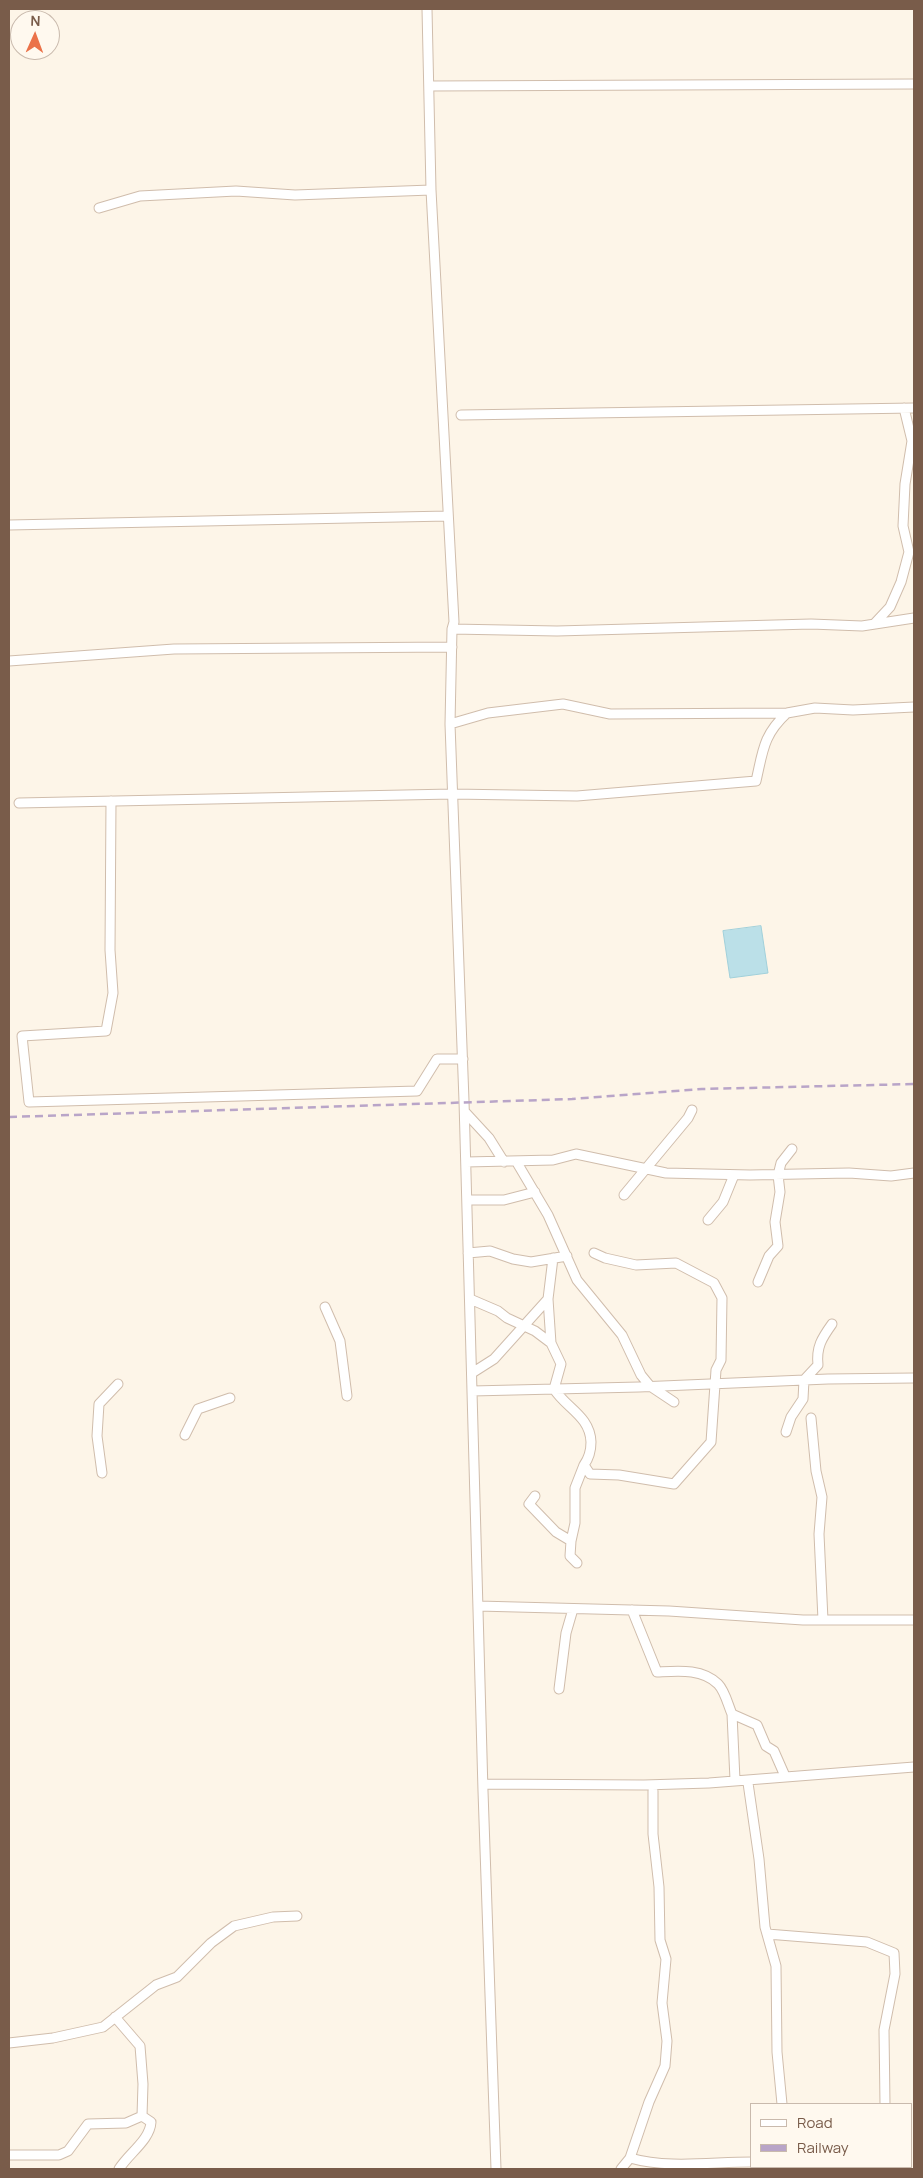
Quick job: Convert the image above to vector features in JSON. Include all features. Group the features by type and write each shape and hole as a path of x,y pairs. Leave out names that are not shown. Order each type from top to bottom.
{"street":[{"path":"427,9 431,190 454,622 452,629 450,724 465,1112 483,1784 496,2169"},
{"path":"428,86 914,84"},
{"path":"99,208 140,196 236,191 295,195 431,190"},
{"path":"875,623 890,607 901,582 909,552 903,526 905,484 912,441 904,408"},
{"path":"461,415 914,408"},
{"path":"9,525 448,516"},
{"path":"452,629 557,631 811,624 862,626 914,618"},
{"path":"9,661 174,649 452,647"},
{"path":"450,724 488,713 564,704 610,714 787,714 815,708 853,710 914,707"},
{"path":"19,803 452,794 577,796 756,781 765,740 773,726 787,714"},
{"path":"111,801 110,950 113,993 106,1031 22,1036 29,1102 418,1091 437,1059 463,1059"},
{"path":"624,1195 688,1118 692,1110"},
{"path":"465,1112 489,1138 504,1162"},
{"path":"758,1282 769,1256 778,1246 775,1222 780,1192 778,1175 781,1163 792,1148"},
{"path":"466,1162 553,1160 576,1154 666,1173 734,1175 849,1173 890,1176 914,1173"},
{"path":"516,1161 548,1215 577,1280 622,1335 641,1376 650,1386 674,1402"},
{"path":"708,1220 723,1202 734,1175"},
{"path":"467,1200 504,1200 535,1192"},
{"path":"468,1253 490,1250 512,1259 532,1262 567,1256"},
{"path":"584,1465 590,1474 619,1475 674,1484 711,1442 714,1383 716,1370 721,1360 722,1298 714,1283 676,1264 636,1265 605,1258 594,1253"},
{"path":"553,1258 548,1300 551,1343 561,1364 554,1389 561,1400 581,1416 591,1431 591,1448 575,1488 575,1523 570,1556 576,1563"},
{"path":"470,1299 524,1324 551,1343"},
{"path":"472,1373 494,1359 524,1324 548,1300"},
{"path":"325,1307 340,1341 347,1396"},
{"path":"786,1432 791,1417 803,1399 804,1380 818,1365 816,1353 819,1342 832,1324"},
{"path":"472,1391 914,1378"},
{"path":"102,1473 97,1436 99,1404 118,1384"},
{"path":"185,1435 198,1409 230,1398"},
{"path":"811,1418 816,1470 822,1497 819,1534 823,1620"},
{"path":"535,1496 529,1504 556,1532 571,1541"},
{"path":"478,1606 632,1610 823,1620 914,1620"},
{"path":"559,1689 566,1633 573,1609"},
{"path":"632,1610 657,1672 685,1670 703,1675 718,1684 732,1714 735,1780"},
{"path":"732,1714 757,1725 766,1746 774,1752 785,1776"},
{"path":"483,1784 644,1785 914,1767"},
{"path":"748,1783 759,1860 762,1910 778,1980 776,2052 782,2103"},
{"path":"621,2169 630,2158 648,2102 665,2066 667,2041 662,2003 666,1959 660,1940 659,1887 653,1834 653,1791"},
{"path":"9,2043 53,2038 103,2027 156,1985 178,1977 211,1943 234,1926 273,1917 297,1916"},
{"path":"767,1934 866,1942 894,1953 895,1974 884,2030 885,2103"},
{"path":"116,2018 140,2046 143,2084 142,2116"},
{"path":"9,2156 58,2155 68,2151 88,2124 126,2124 142,2116"},
{"path":"119,2169 150,2133 151,2122 142,2116"},
{"path":"630,2158 649,2164 750,2162"}],"water":[{"path":"761,926 768,973 730,978 723,931"}],"railway":[{"path":"9,1117 572,1099 702,1089 914,1084"}]}
